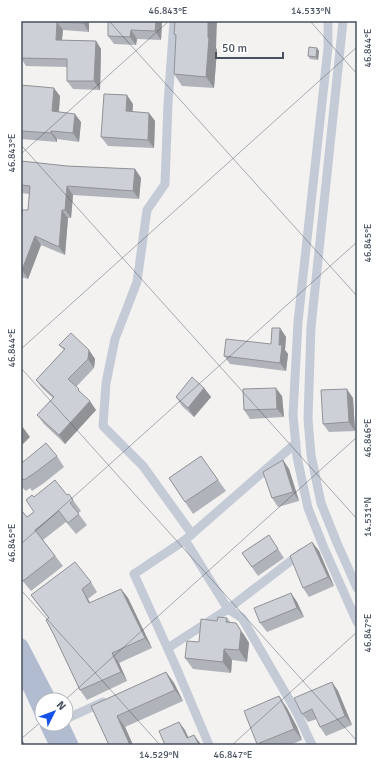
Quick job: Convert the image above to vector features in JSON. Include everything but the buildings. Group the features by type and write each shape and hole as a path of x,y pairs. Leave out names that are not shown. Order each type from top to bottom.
{"main road":[{"path":"21,646 45,692"},
{"path":"21,672 34,696"},
{"path":"51,732 57,745"},
{"path":"65,732 72,745"}],"street":[{"path":"174,21 168,104 165,184 146,210 137,282 115,340 106,383 103,426 143,466 189,537 228,609 242,618 297,713 312,745"},
{"path":"328,21 328,48 298,322 293,415 297,457 314,544 357,622"},
{"path":"343,21 311,327 308,419 311,455 321,503 336,543 357,588"},
{"path":"210,745 173,669 168,648 134,574 189,537 296,443"},
{"path":"168,648 228,609 314,544"},
{"path":"74,715 114,696"}]}
